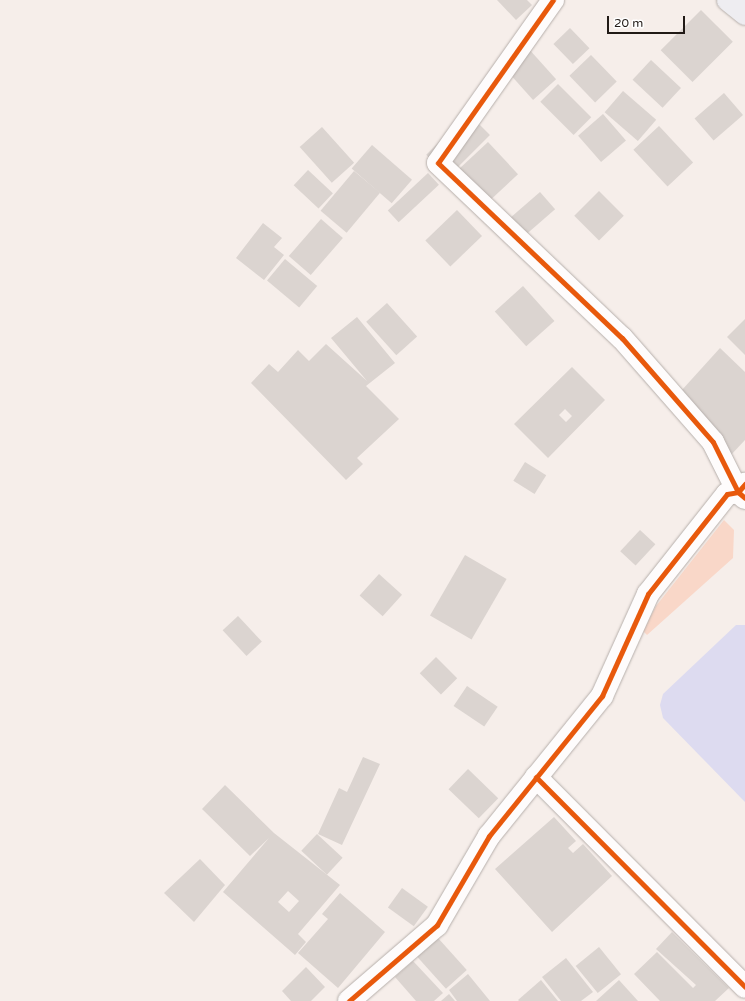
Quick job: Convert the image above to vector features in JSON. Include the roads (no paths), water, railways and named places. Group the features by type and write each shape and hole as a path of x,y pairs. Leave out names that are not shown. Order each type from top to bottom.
{"main road":[{"path":"728,0 745,14"}],"street":[{"path":"349,1001 437,925 489,836 602,696 648,594 727,494 743,492 713,442 622,338 438,162 554,0"},
{"path":"536,777 745,987"}],"water":[{"path":"736,625 745,625 745,802 663,718 660,705 663,694"}]}
